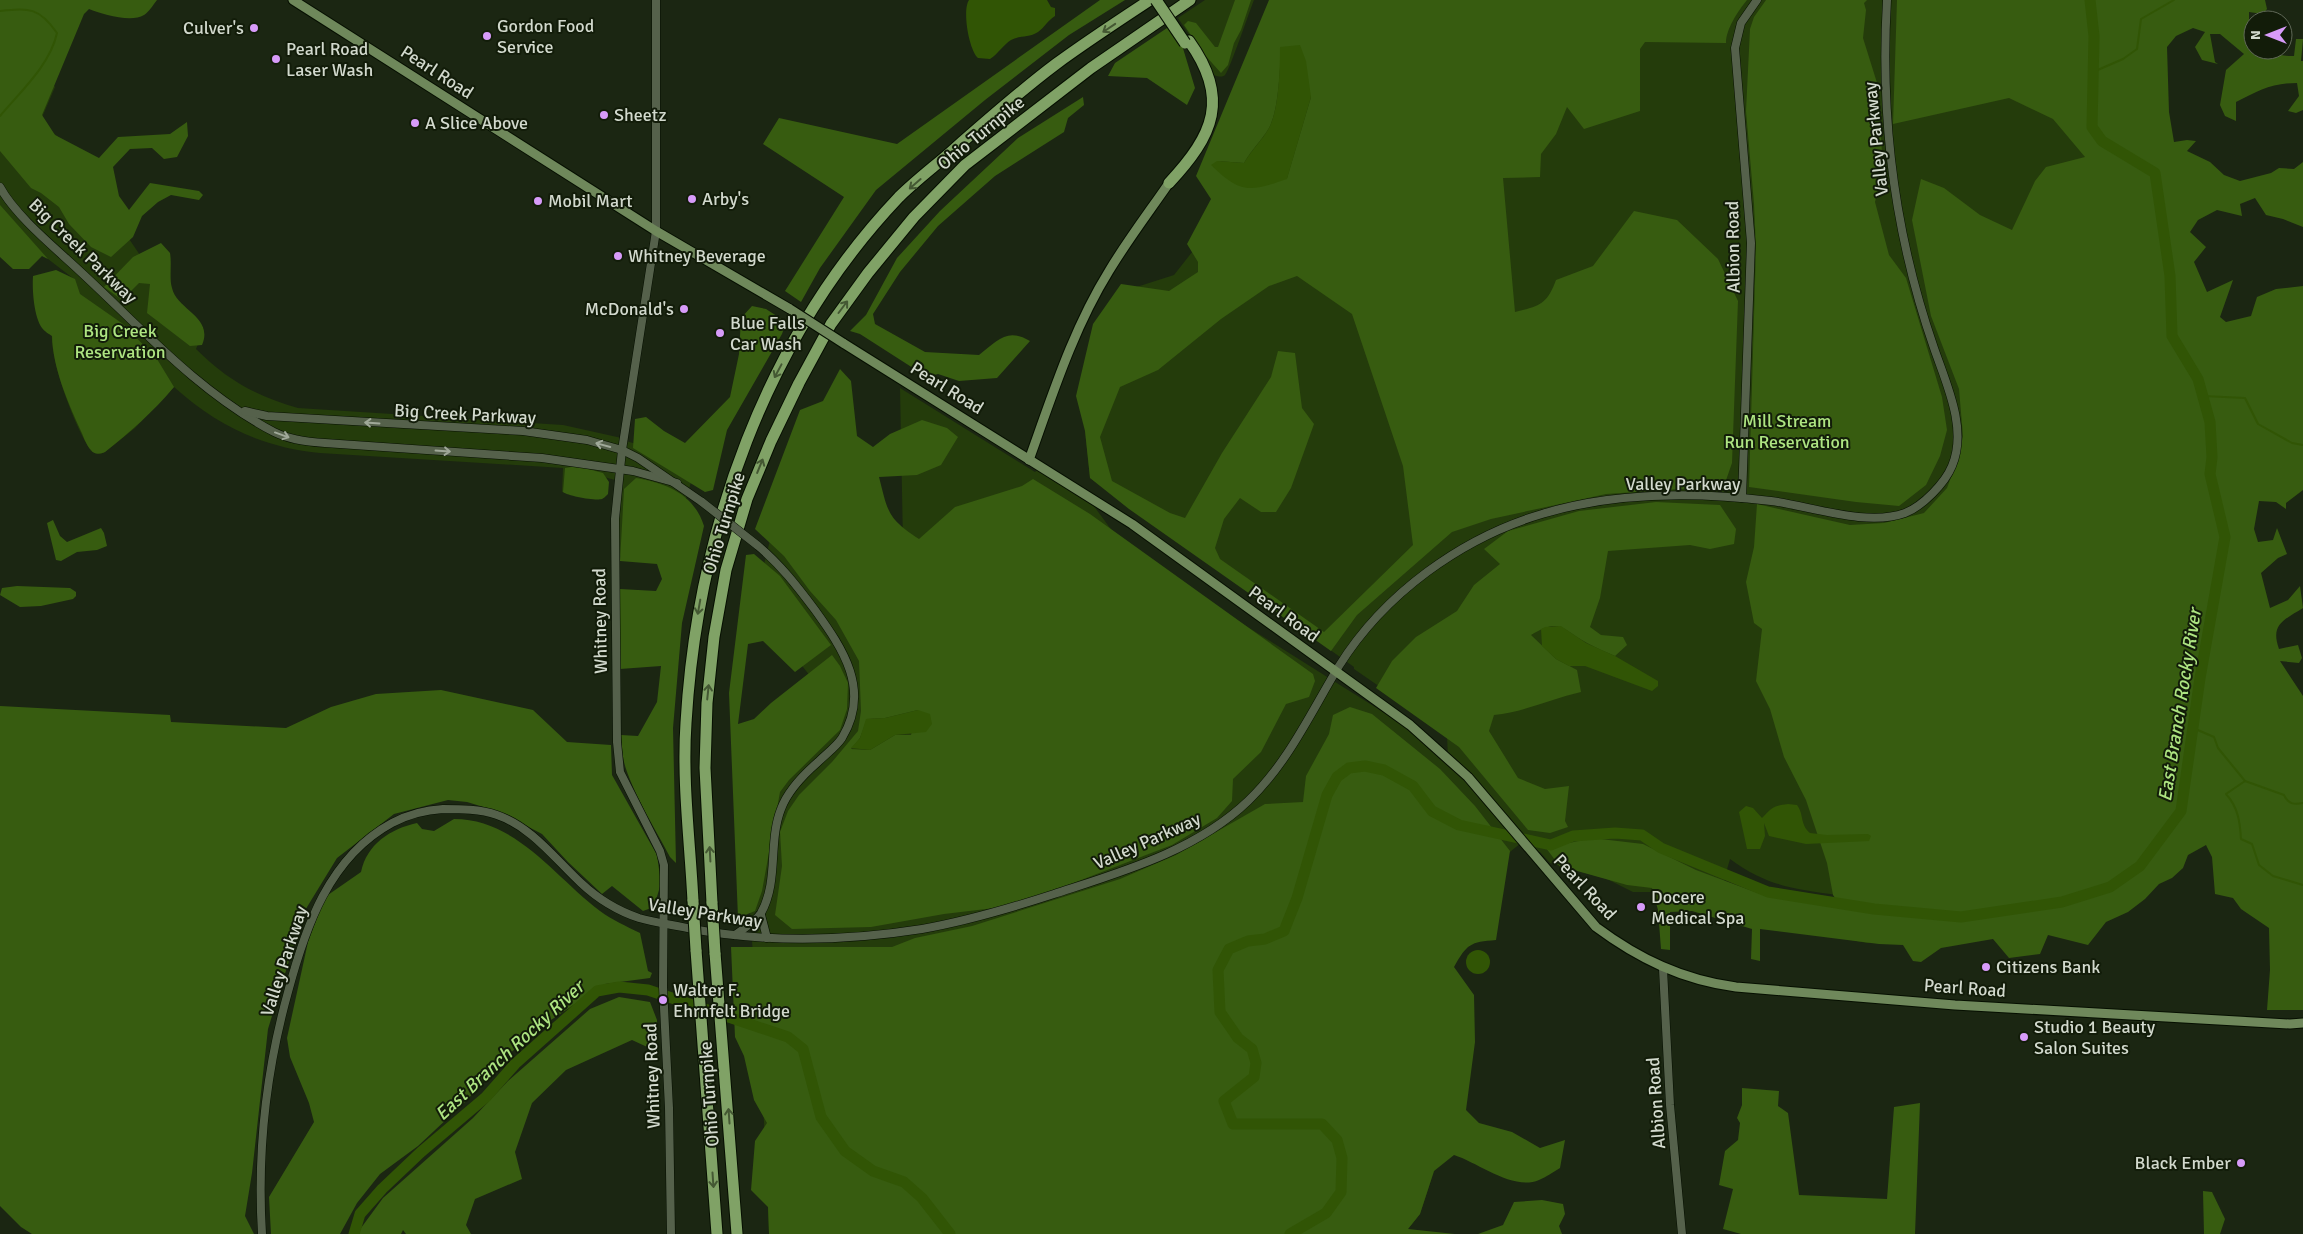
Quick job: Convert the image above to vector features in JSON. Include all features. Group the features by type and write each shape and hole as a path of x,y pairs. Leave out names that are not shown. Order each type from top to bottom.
{"highway":[{"name":"Ohio Turnpike","path":"717,1234 693,901 686,726 692,648 707,567 749,433 776,374 810,313 848,259 900,197 1018,94 1057,64 1150,0"},
{"path":"1156,0 1205,68 1212,85 1214,104 1212,117 1203,137 1169,183"},
{"path":"1161,0 1187,42"},
{"name":"Ohio Turnpike","path":"737,1234 715,953 706,768 707,703 714,637 726,570 747,499 771,441 799,383 831,324 868,273 914,217 965,165 1091,68 1190,0"}],"main road":[{"name":"Pearl Road","path":"293,0 656,231 790,309 946,405 1029,460 1132,524 1410,725 1468,778 1596,927 1622,946 1663,969 1702,981 1736,987 1955,1004 2303,1023"},
{"path":"1029,460 1054,391 1085,316 1109,271 1169,183"}],"street":[{"name":"Whitney Road","path":"656,0 656,231 619,469 615,519 617,742 620,772 660,851 664,865 663,987 669,1108 671,1234"},
{"name":"Albion Road","path":"1742,498 1751,243 1735,48 1741,23 1757,0"},
{"name":"Valley Parkway","path":"262,1234 262,1137 267,1085 274,1045 310,919 338,873 356,851 375,834 395,821 425,810 457,808 497,815 530,834 587,889 625,912 664,924 718,934 767,938 858,936 924,928 1004,910 1097,880 1189,843 1218,826 1262,788 1297,738 1336,672 1366,630 1388,607 1426,574 1461,548 1536,515 1587,502 1654,496 1742,498 1779,502 1869,518 1905,513 1929,498 1954,463 1958,418 1920,308 1892,179 1884,58 1887,0"},
{"name":"Big Creek Parkway","path":"0,187 33,227 193,377 240,411 274,432 296,440 542,458 619,469 677,483"},
{"name":"Big Creek Parkway","path":"240,411 266,416 557,435 622,450 652,466 677,483 757,545 790,576 846,656 855,694 849,724 841,739 795,784 781,808 774,838 771,883 760,914"},
{"path":"735,935 760,914 767,938"},
{"name":"Albion Road","path":"1663,969 1670,1105 1682,1234"}],"green space":[{"path":"0,0 157,0 148,12 138,17 116,17 89,9 84,14 42,115 55,135 99,158 118,137 170,134 187,122 188,136 177,157 164,159 152,148 130,149 113,167 119,196 129,210 150,183 199,191 203,195 199,200 171,195 158,202 142,216 133,237 111,257 91,247 69,224 59,207 31,188 0,151"},
{"path":"1100,0 1125,0 1069,35 985,100 876,190 820,268 801,302 785,291 844,197 763,144 779,118 897,144"},
{"path":"1205,0 1254,0 1231,63 1225,75 1222,76 1213,75 1199,49 1178,18"},
{"path":"1235,0 1251,0 1241,30 1234,43 1228,65 1221,73 1204,54 1184,25 1188,21 1196,23 1215,47 1218,47"},
{"path":"1269,0 1747,0 1730,26 1726,43 1645,42 1640,49 1640,111 1584,129 1567,107 1556,134 1541,154 1540,177 1503,178 1515,312 1536,306 1545,300 1556,280 1593,266 1634,211 1677,220 1718,259 1738,301 1732,463 1724,486 1606,494 1491,519 1452,532 1357,615 1331,651 1129,509 1090,478 1085,431 1076,396 1093,324 1121,284 1169,291 1198,272 1198,262 1187,244 1211,199 1196,176","holes":["1281,47 1311,97 1287,178 1217,161 1244,163 1269,128 1277,100","1297,276 1352,314 1403,466 1413,545 1324,632 1220,559 1215,548 1224,519 1240,498 1261,512 1276,512 1291,488 1314,424 1302,408 1295,353 1278,351 1271,377 1222,453 1185,518 1170,513 1112,481 1100,437 1120,387 1158,370 1221,319 1269,286"]},
{"name":"Mill Stream Run Reservation","path":"1291,0 2167,0 2165,42 2159,67 2166,120 2167,169 2179,252 2210,311 2216,354 2226,377 2231,409 2249,465 2249,534 2235,613 2222,649 2217,701 2205,767 2201,829 2163,879 2108,911 2073,920 2049,917 2034,928 1998,935 1971,935 1946,945 1904,940 1867,943 1830,936 1815,926 1805,931 1779,930 1690,907 1658,907 1657,892 1633,892 1607,879 1550,863 1540,852 1529,852 1521,843 1500,860 1476,903 1439,957 1459,989 1467,1011 1471,1054 1452,1135 1434,1171 1420,1214 1404,1234 769,1234 760,1053 740,751 738,750 811,691 810,676 778,635 752,613 774,524 793,475 903,543 900,388 1035,472 1042,465 1082,490 1127,551 1410,729 1448,757 1447,736 1428,720 1354,669 1354,667 1090,478 1085,430 1087,423 1088,373 1124,291 1174,275 1211,228 1211,159 1220,145","holes":["1730,859 1743,868 1781,885 1884,903 1903,905 1949,904 2061,892 2060,906 1972,921 1911,924 1763,901 1738,890 1724,880"]},
{"path":"1766,0 1867,0 1864,3 1866,10 1863,38 1878,86 1882,153 1882,173 1875,202 1889,255 1906,278 1942,397 1947,430 1940,456 1926,485 1899,506 1749,487 1756,248 1746,111 1750,29 1754,17"},
{"path":"1897,0 2265,0 2266,10 2243,10 2243,53 2220,34 2210,34 2215,62 2218,64 2202,60 2195,47 2205,32 2193,28 2176,36 2167,47 2169,112 2174,142 2196,141 2187,151 2210,162 2224,175 2240,181 2271,173 2279,168 2294,169 2303,162 2303,227 2266,215 2255,198 2240,204 2242,216 2217,210 2198,220 2190,232 2206,247 2194,262 2207,292 2233,280 2220,317 2226,322 2251,316 2257,297 2276,289 2303,286 2303,490 2286,503 2286,509 2276,502 2259,501 2254,529 2258,542 2273,540 2277,528 2287,554 2278,558 2261,573 2270,608 2288,600 2300,586 2303,608 2280,624 2276,634 2279,649 2298,645 2302,658 2299,663 2280,661 2303,696 2303,1010 2267,1010 2270,970 2269,928 2241,909 2233,898 2215,894 2212,857 2206,845 2188,855 2183,868 2172,878 2159,884 2145,899 2128,912 2106,922 2088,945 2048,935 2040,954 2009,958 1993,939 1941,948 1921,962 1913,961 1903,945 1879,944 1760,929 1760,961 1751,959 1752,929 1692,911 1670,912 1670,950 1661,949 1658,910 1652,888 1627,885 1570,869 1564,872 1546,848 1592,838 1643,844 1696,870 1766,896 1843,909 1833,895 1827,863 1806,800 1784,757 1770,709 1756,681 1762,629 1754,623 1746,582 1754,547 1757,504 1850,525 1884,523 1924,513 1947,488 1959,456 1963,436 1959,389 1931,316 1912,220 1921,179 1944,188 1980,215 2012,230 2035,181 2046,167 2085,157 2053,119 2009,98 1893,124"},
{"name":"Big Creek Reservation","path":"0,1 55,87 40,122 63,141 146,264 204,330 196,349 207,360 243,386 283,404 298,408 563,425 626,439 626,441 661,451 696,466 681,515 659,559 615,555 619,481 600,476 606,494 562,492 563,468 320,453 278,446 259,440 224,423 190,401 174,387 135,428 105,452 100,454 91,451 64,393 52,343 53,324 57,311 74,279 48,259 0,235"},
{"path":"1170,26 1182,45 1195,88 1187,105 1147,78 1108,76 1115,63"},
{"path":"2296,39 2303,39 2301,61 2303,61 2303,110 2296,113 2288,111 2299,96 2297,83 2288,83 2258,91 2236,102 2236,121 2225,116 2220,105 2226,70 2243,55 2243,60 2293,60"},
{"path":"1083,97 1084,105 1068,118 1064,132 995,176 938,226 900,272 873,314 875,324 925,352 979,355 997,341 1009,336 1015,335 1030,341 997,378 959,381 938,374 927,377 860,334 850,331 866,315 897,258 940,211 1018,138"},
{"path":"0,205 48,259 42,256 29,269 13,269 0,257"},
{"path":"161,243 170,253 171,284 175,296 199,320 203,327 202,345 190,346 147,313 150,284 139,283 122,300 104,287 133,257"},
{"path":"56,270 75,279 80,294 123,324 157,359 174,387 158,405 105,452 92,452 85,440 62,384 55,360 52,336 42,328 35,310 33,276"},
{"path":"752,306 766,309 786,322 782,334 727,430 713,490 705,492 633,448 635,419 646,417 664,431 685,443 730,397 739,354 741,318"},
{"path":"840,369 851,381 857,436 873,447 890,434 922,420 947,428 958,437 941,465 917,475 879,477 890,513 908,532 919,539 955,507 1022,486 1033,479 1090,514 1313,674 1315,681 1309,697 1286,704 1261,752 1233,779 1232,801 1217,818 1172,845 1050,892 1003,907 944,914 871,927 792,929 775,915 782,866 780,832 788,811 799,795 832,762 858,731 861,711 859,661 836,620 810,591 784,556 755,529 800,410 823,401","holes":["918,710 911,735 895,735 870,750 851,749 860,738 867,719 885,718"]},
{"path":"577,466 603,473 609,482 608,494 603,499 576,496 563,492 565,468"},
{"path":"636,478 658,483 678,492 693,506 704,526 682,623 673,728 676,863 670,857 638,797 627,773 622,752 621,735 638,736 657,702 661,666 620,669 620,589 656,591 662,579 657,564 620,561 624,489"},
{"path":"1656,502 1720,505 1736,529 1734,544 1710,549 1690,545 1608,551 1600,598 1590,627 1601,635 1623,637 1627,645 1615,656 1590,645 1560,627 1548,627 1531,635 1556,659 1577,670 1581,692 1516,711 1494,715 1489,731 1518,778 1545,789 1569,786 1565,821 1568,827 1550,833 1528,830 1459,747 1376,688 1392,661 1416,637 1457,611 1474,585 1500,564 1484,549 1508,531 1579,511"},
{"path":"53,520 60,536 67,542 101,528 107,546 97,550 77,552 61,561 56,560 47,523"},
{"path":"754,554 780,576 831,645 795,672 763,641 748,644 738,724 754,719 771,703 832,655 848,683 847,709 840,730 789,780 780,792 762,891 755,911 738,918 729,693 746,555"},
{"path":"17,586 70,588 76,592 76,596 73,599 41,606 20,607 0,595 2,588"},
{"path":"441,690 533,710 567,742 611,745 612,775 657,855 661,883 654,907 643,911 612,886 602,894 542,834 500,812 467,802 448,800 394,814 337,858 304,912 268,1029 252,1173 245,1216 254,1234 32,1234 21,1227 0,1206 0,706 170,715 171,722 286,728 331,707 376,694"},
{"path":"1350,707 1372,714 1440,769 1475,806 1510,851 1496,940 1475,943 1470,946 1462,953 1454,967 1474,995 1475,1042 1466,1110 1479,1123 1512,1132 1540,1148 1565,1140 1560,1168 1539,1180 1518,1182 1496,1175 1454,1155 1434,1171 1420,1214 1408,1229 1455,1234 769,1234 768,1207 751,1190 755,1141 767,1123 754,1100 744,1056 735,1037 731,947 892,947 915,938 972,926 1120,879 1176,855 1265,804 1303,802 1306,776 1329,734 1333,715"},
{"path":"454,819 476,822 496,828 515,839 533,852 600,911 640,933 648,971 652,973 650,978 605,984 536,1030 505,1058 466,1101 418,1146 380,1174 357,1203 340,1234 271,1234 269,1197 314,1122 309,1103 290,1057 287,1038 308,942 325,897 361,872 368,853 381,839 389,834 417,823 422,829 434,831"},
{"path":"619,997 650,1002 657,1020 658,1052 632,1040 566,1070 532,1103 515,1152 522,1179 475,1199 466,1225 471,1234 406,1234 403,1230 401,1234 359,1234 361,1228 383,1198 473,1118 508,1081 590,1009"},
{"path":"1742,1088 1779,1091 1778,1106 1788,1113 1799,1195 1887,1199 1894,1107 1920,1103 1915,1234 1741,1234 1723,1229 1733,1189 1719,1185 1725,1151 1738,1140 1740,1123 1737,1118 1742,1105"},
{"path":"2203,1191 2212,1192 2225,1219 2220,1234 2204,1234"},
{"path":"1542,1200 1563,1204 1565,1214 1559,1226 1562,1234 1478,1234 1503,1225 1514,1202"}],"shaded area":[{"path":"969,0 1047,0 1051,7 1055,8 1055,16 1035,34 1011,40 990,59 978,58 969,39 966,21"},
{"path":"1300,45 1306,61 1311,97 1287,179 1254,188 1238,186 1211,165 1217,161 1244,163 1267,132 1275,111 1280,47"},
{"path":"1561,626 1586,643 1615,656 1658,681 1658,686 1652,691 1585,666 1569,666 1556,659 1542,646 1541,629"},
{"path":"918,710 930,714 932,724 926,732 895,735 870,750 851,748 860,738 866,719 885,718"},
{"path":"1788,804 1797,805 1805,827 1810,833 1827,835 1868,834 1871,836 1869,841 1806,844 1769,836 1764,823 1765,836 1760,849 1747,849 1739,812 1746,806 1753,808 1762,818 1773,808"},
{"path":"1478,950 1483,951 1489,957 1489,967 1483,973 1478,974 1473,973 1467,967 1466,962 1467,957 1473,951"}],"waterway":[{"name":"East Branch Rocky River","path":"1290,1234 1326,1213 1341,1192 1342,1158 1337,1140 1322,1124 1233,1124 1224,1101 1254,1077 1256,1063 1252,1049 1238,1038 1220,1012 1218,970 1229,949 1248,941 1265,939 1284,931 1297,898 1327,795 1337,777 1349,768 1365,766 1384,770 1413,786 1432,811 1459,825 1551,845 1573,836 1615,833 1642,835 1661,848 1768,892 1874,909 1961,917 2062,902 2110,887 2140,866 2181,811 2200,678 2225,537 2210,474 2212,457 2210,422 2198,379 2172,336 2170,276 2155,173 2102,141 2092,127 2094,36 2090,0"},
{"path":"2093,72 2123,59 2137,49 2141,19 2174,0"},
{"path":"0,11 33,11 45,18 57,33 48,56 41,67 0,116"},
{"path":"2203,396 2245,398 2258,424 2292,443 2303,445"},
{"path":"2193,728 2214,737 2218,748 2245,781 2226,794 2238,815 2241,839 2252,844 2259,865 2273,876 2303,885"},
{"path":"2245,781 2284,795 2292,803 2303,803"},
{"name":"East Branch Rocky River","path":"354,1234 360,1214 382,1189 421,1152 486,1097 515,1064 597,991 619,987 648,990 788,1037 803,1049 821,1117 845,1151 873,1171 904,1182 922,1198 950,1234"}],"place":[{"name":"Culver's","path":"254,28"},
{"name":"Gordon Food Service","path":"487,36"},
{"name":"Pearl Road Laser Wash","path":"276,59"},
{"name":"Sheetz","path":"604,115"},
{"name":"A Slice Above","path":"415,123"},
{"name":"Arby's","path":"692,199"},
{"name":"Mobil Mart","path":"538,201"},
{"name":"Whitney Beverage","path":"618,256"},
{"name":"McDonald's","path":"684,309"},
{"name":"Blue Falls Car Wash","path":"720,333"},
{"name":"Docere Medical Spa","path":"1641,907"},
{"name":"Citizens Bank","path":"1986,967"},
{"name":"Walter F. Ehrnfelt Bridge","path":"663,1000"},
{"name":"Studio 1 Beauty Salon Suites","path":"2024,1037"},
{"name":"Black Ember","path":"2241,1163"}]}
